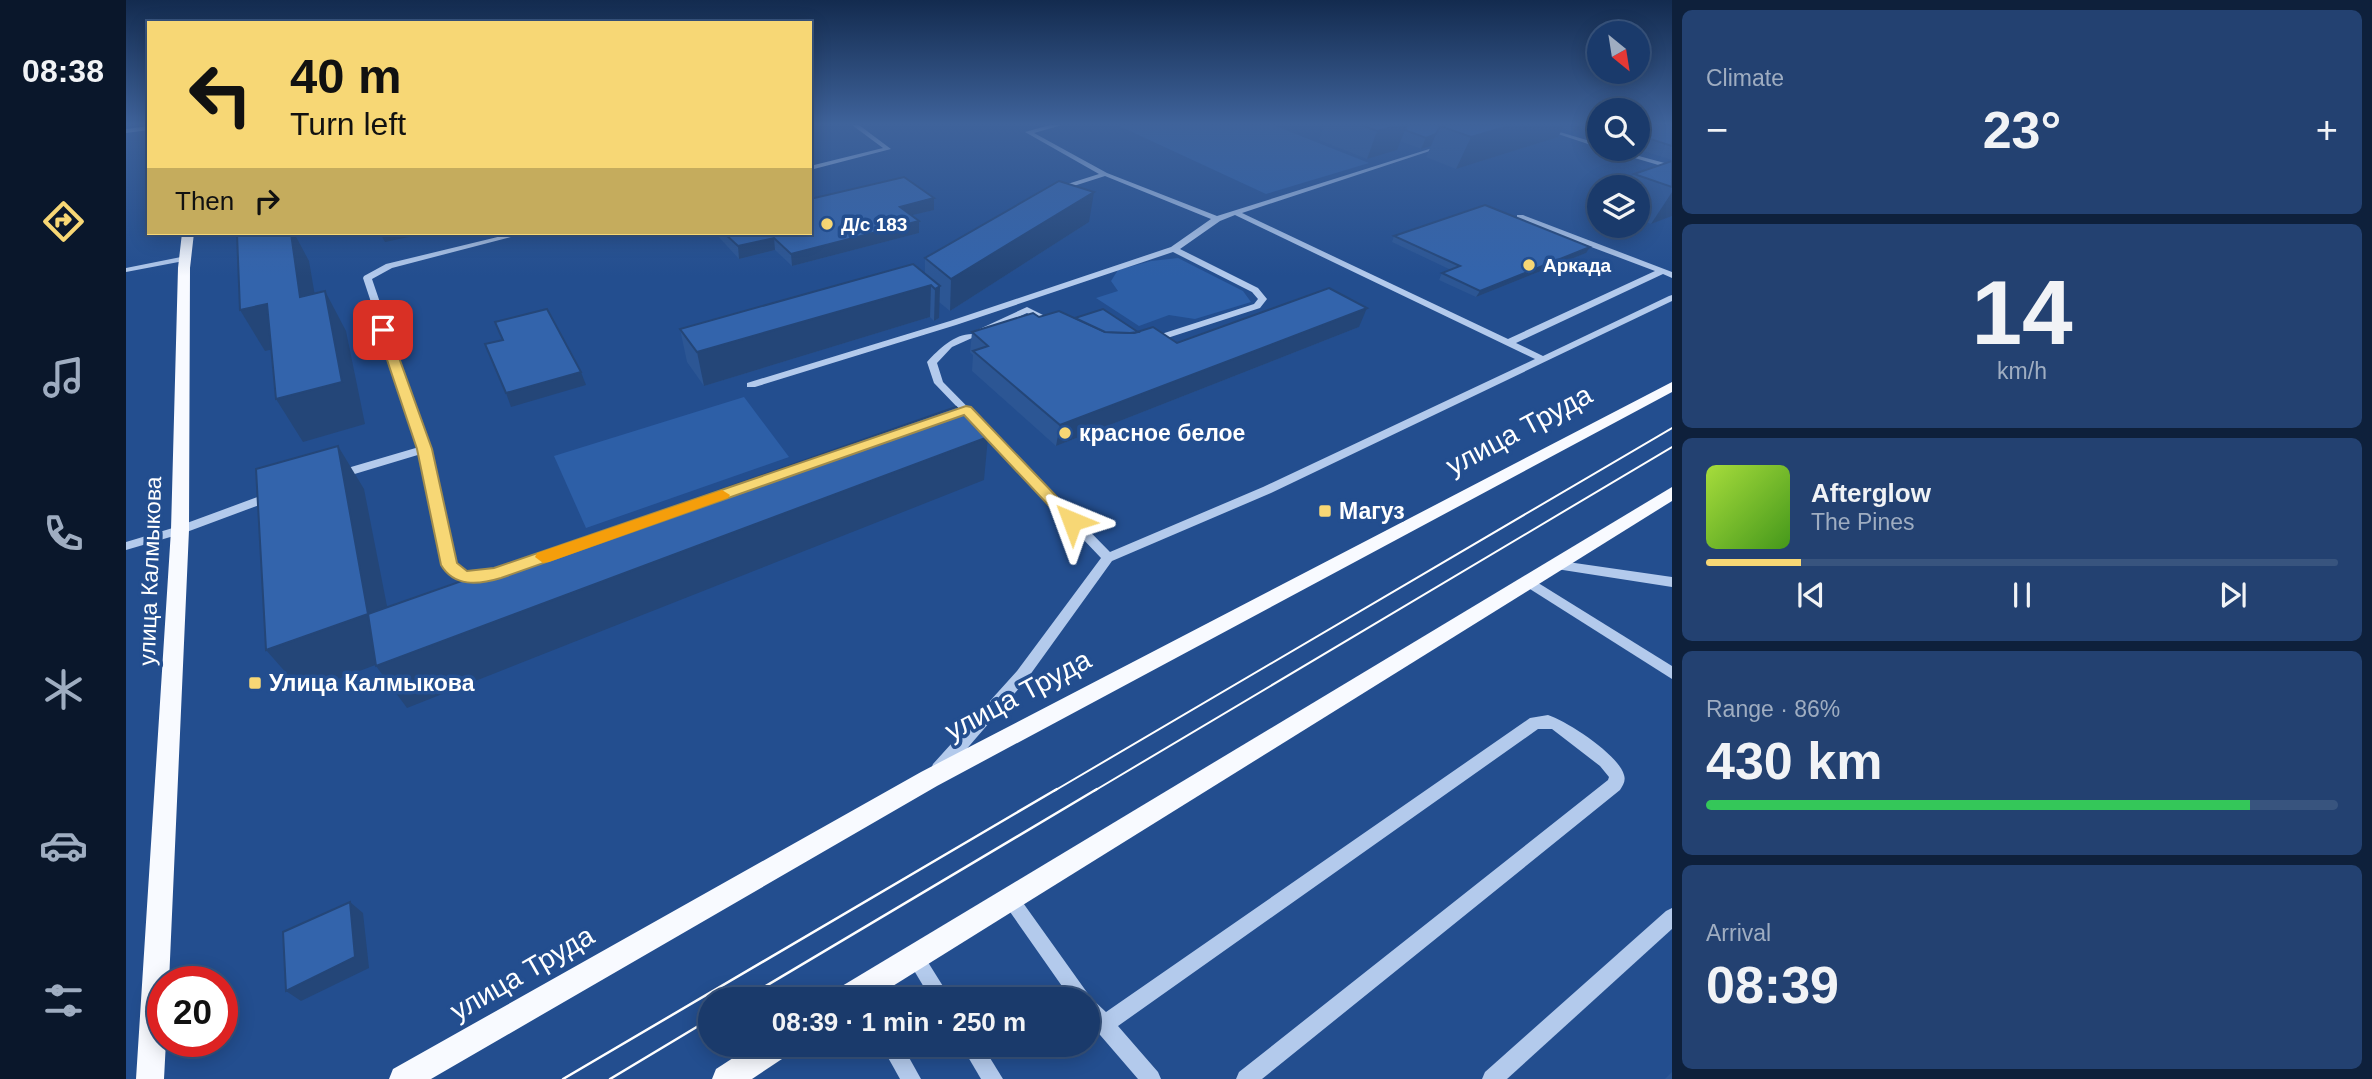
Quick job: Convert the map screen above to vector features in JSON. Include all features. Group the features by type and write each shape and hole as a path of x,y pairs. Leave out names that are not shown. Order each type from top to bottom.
{"main road":[{"name":"улица Калмыкова","path":"149,1079 180,530 184,268 188,235"},
{"name":"улица Труда","path":"403,1079 929,779 1672,386"},
{"path":"871,987 915,957 1672,493"},
{"path":"726,1079 760,1057"}],"street":[{"path":"1047,194 1101,175"},
{"path":"1108,175 1217,219 1350,175"},
{"path":"1236,213 1544,360"},
{"path":"1520,217 1667,273"},
{"path":"495,574 465,577 455,573 449,565 425,449 367,278 379,269 514,235"},
{"path":"1143,343 1257,306 1263,299 1255,290 1174,249"},
{"path":"126,270 186,258"},
{"path":"929,779 1022,675 1108,558 1267,490 1672,299"},
{"path":"1062,327 1027,310 949,345 932,362 933,374 939,385 1108,558"},
{"path":"944,314 969,336"},
{"path":"940,419 966,410"},
{"path":"333,477 425,449"},
{"path":"126,545 180,530 280,493"},
{"path":"1554,565 1672,583"},
{"path":"1527,581 1672,673"},
{"path":"1010,899 1073,987"},
{"path":"1493,1079 1672,918"},
{"path":"915,957 934,987"},
{"path":"1100,1019 1151,1079"},
{"path":"898,1057 911,1079"},
{"path":"979,1057 993,1079"}],"lane":[{"path":"751,385 953,323 1174,249 1217,219"},
{"path":"1508,343 1667,273"},
{"path":"1027,310 1045,292"},
{"path":"1105,1024 1535,723 1541,721 1557,724 1612,768 1617,780 1614,785 1246,1079"}],"shaded area":[{"path":"1226,175 1328,175 1266,194"},
{"path":"1178,258 1243,291 1251,302 1195,319 1169,315 1139,326 1096,298 1118,291 1111,281 1118,270 1151,261"},
{"path":"744,397 789,457 586,528 554,456"}],"building":[{"path":"1650,175 1672,175 1672,187 1650,179"},
{"path":"904,177 934,198 900,207 919,221 791,254 774,238 738,246 726,235 812,235 812,199"},
{"path":"1059,181 1094,192 951,279 925,258"},
{"path":"1485,205 1590,247 1480,291 1442,273 1460,266 1394,236"},
{"path":"237,235 291,235 300,297 325,291 342,382 276,399 267,304 240,310"},
{"path":"913,264 940,286 935,289 931,285 697,352 680,329"},
{"path":"1329,288 1367,308 1060,425 973,351 988,346 972,332 1033,313 1039,317 1059,311 1105,332 1134,333 1153,327 1177,343"},
{"path":"547,309 581,372 506,393 485,344 503,340 495,322"},
{"path":"1103,309 1138,332 1105,332 1075,318"},
{"path":"956,407 988,437 376,666 368,614"},
{"path":"338,446 368,614 266,650 256,469"},
{"path":"350,902 355,957 286,991 283,932"}],"tram line":[{"path":"1054,791 1672,428"},
{"path":"1094,791 1672,447"},
{"path":"563,1079 1057,789"},
{"path":"764,987 1097,789"},
{"path":"610,1079 698,1026"}],"slow traffic":[{"path":"543,557 722,495"}],"place":[{"name":"Д/с 183","path":"827,224"},
{"name":"Аркада","path":"1529,265"},
{"name":"красное белое","path":"1065,433"},
{"name":"Магуз","path":"1325,511"},
{"name":"Улица Калмыкова","path":"255,683"}],"route":[{"path":"383,330 425,449 449,565 455,573 465,577 480,578 495,574 966,410 1072,521"}]}
